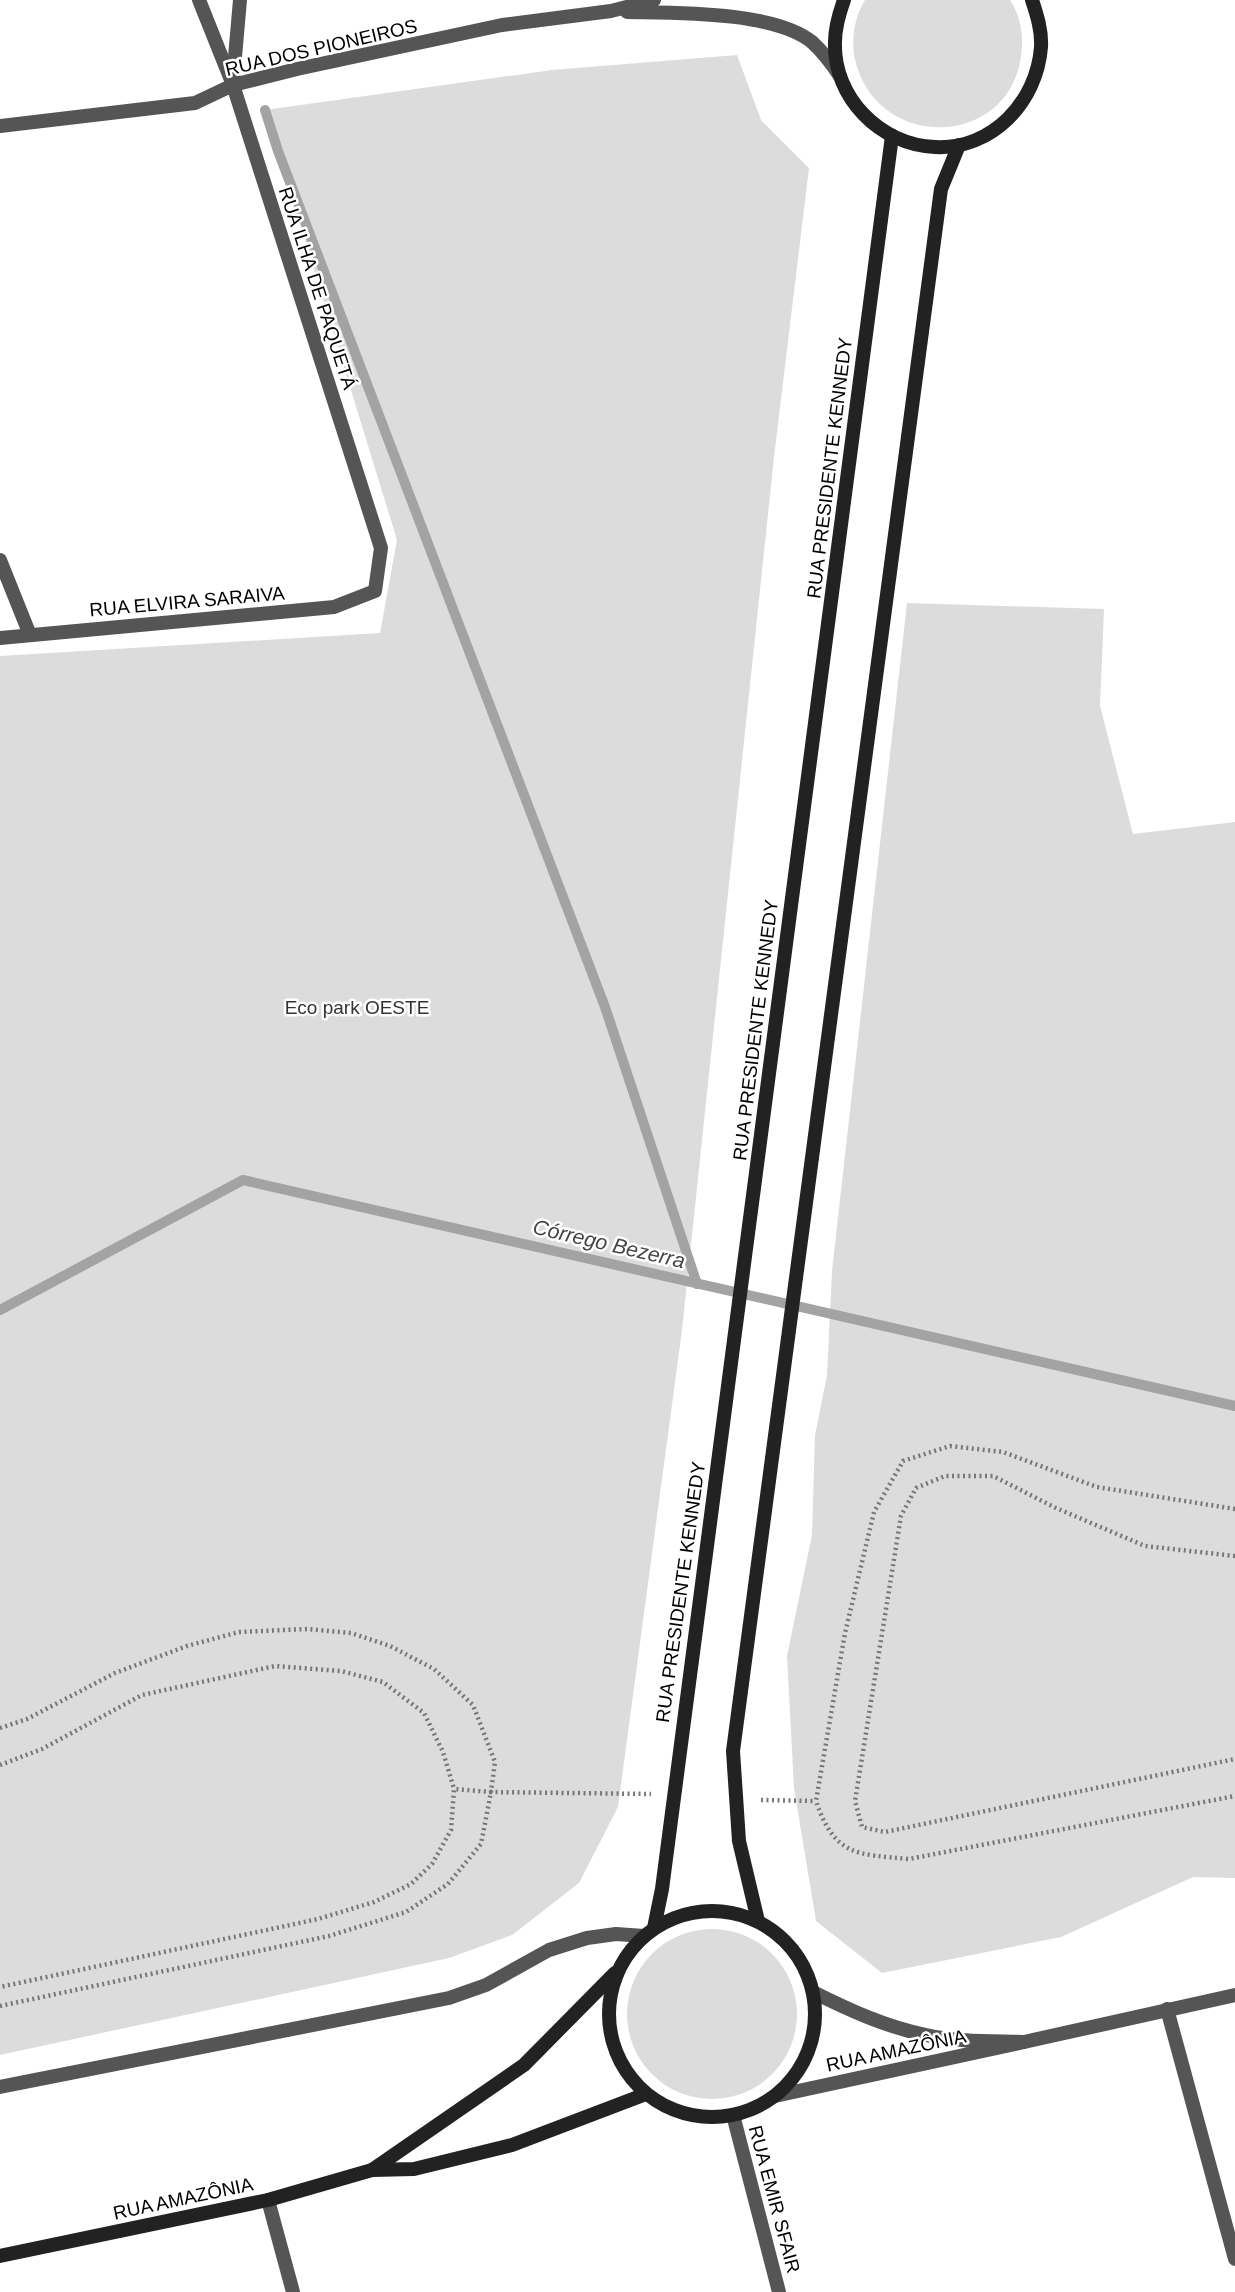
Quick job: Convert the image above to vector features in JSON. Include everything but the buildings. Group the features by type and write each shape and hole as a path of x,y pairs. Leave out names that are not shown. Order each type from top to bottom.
{"main road":[{"path":"844,0 837,19 834,42 836,65 844,87 856,107 872,124 892,136 913,144 936,147 959,145 981,138 1001,126 1017,110 1030,90 1038,68 1041,44 1039,22 1032,0"},
{"name":"RUA PRESIDENTE KENNEDY","path":"649,1932 662,1889 892,136"},
{"path":"758,1921 739,1841 733,1751 941,189 959,145"},
{"path":"716,1910 738,1913 758,1921 778,1934 794,1950 806,1970 813,1992 815,2015 808,2049 792,2080 775,2096 755,2108 710,2118 687,2115 665,2107 646,2094 630,2078 618,2058 611,2036 609,2013 612,1989 620,1968 649,1932 673,1918 716,1910"},
{"name":"RUA AMAZÔNIA","path":"372,2170 524,2065 620,1968"},
{"name":"RUA AMAZÔNIA","path":"0,2256 268,2200 372,2170 414,2169 512,2145 646,2094"}],"street":[{"name":"RUA ILHA DE PAQUETÁ","path":"199,0 233,85 381,548 375,591"},
{"path":"233,85 240,0"},
{"name":"RUA DOS PIONEIROS","path":"0,126 195,103 233,85 298,69 502,25 611,11 654,0"},
{"name":"RUA DOS PIONEIROS","path":"611,11 713,15 785,27 811,41 840,76"},
{"path":"0,560 30,635"},
{"name":"RUA ELVIRA SARAIVA","path":"0,638 334,607 375,591"},
{"path":"0,2087 449,1998 486,1985 549,1950 587,1938 649,1932"},
{"name":"RUA AMAZÔNIA","path":"813,1992 854,2012 925,2035 958,2040 1024,2042"},
{"name":"RUA AMAZÔNIA","path":"775,2096 1235,1995"},
{"path":"1167,2009 1235,2259"},
{"name":"RUA EMIR SFAIR","path":"733,2115 779,2292"},
{"path":"268,2200 293,2292"}],"path":[{"path":"1235,1509 1097,1487 1003,1452 950,1446 903,1461 874,1511 845,1633 817,1801 824,1825 837,1840 858,1854 909,1859 1235,1796"},
{"path":"1235,1556 1145,1546 1056,1508 993,1476 945,1476 916,1488 901,1516 855,1801 862,1827 884,1832 1235,1759"},
{"path":"0,1728 27,1719 115,1673 187,1646 239,1632 308,1629 351,1633 390,1646 434,1668 473,1705 495,1762 481,1844 448,1884 406,1912 328,1936 0,2006"},
{"path":"0,1765 42,1749 142,1695 275,1666 341,1671 383,1682 424,1713 443,1752 454,1789 451,1830 432,1864 411,1884 374,1902 318,1919 0,1987"},
{"path":"454,1789 628,1794"},
{"path":"761,1800 817,1801"}],"green space":[{"path":"865,0 1010,0 1019,20 1022,41 1021,56 1012,86 994,108 971,121 945,127 918,125 892,114 871,95 855,59 855,24"},
{"name":"Eco park OESTE","path":"737,55 761,120 809,168 774,457 682,1330 618,1807 579,1883 512,1935 449,1958 0,2055 0,656 380,633 397,540 265,110 552,70"},
{"path":"907,603 1104,609 1100,706 1133,834 1235,822 1235,1878 1193,1877 1061,1937 882,1973 816,1921 794,1788 787,1656 812,1535 815,1435 827,1375 832,1271"},
{"path":"712,1929 744,1936 772,1954 790,1982 797,2014 790,2046 772,2074 744,2092 712,2099 680,2092 652,2074 634,2046 627,2014 634,1982 652,1954 680,1936"}],"waterway":[{"path":"265,110 278,151 605,1007 697,1284"},
{"name":"Córrego Bezerra","path":"0,1310 243,1180 1235,1406"}]}
